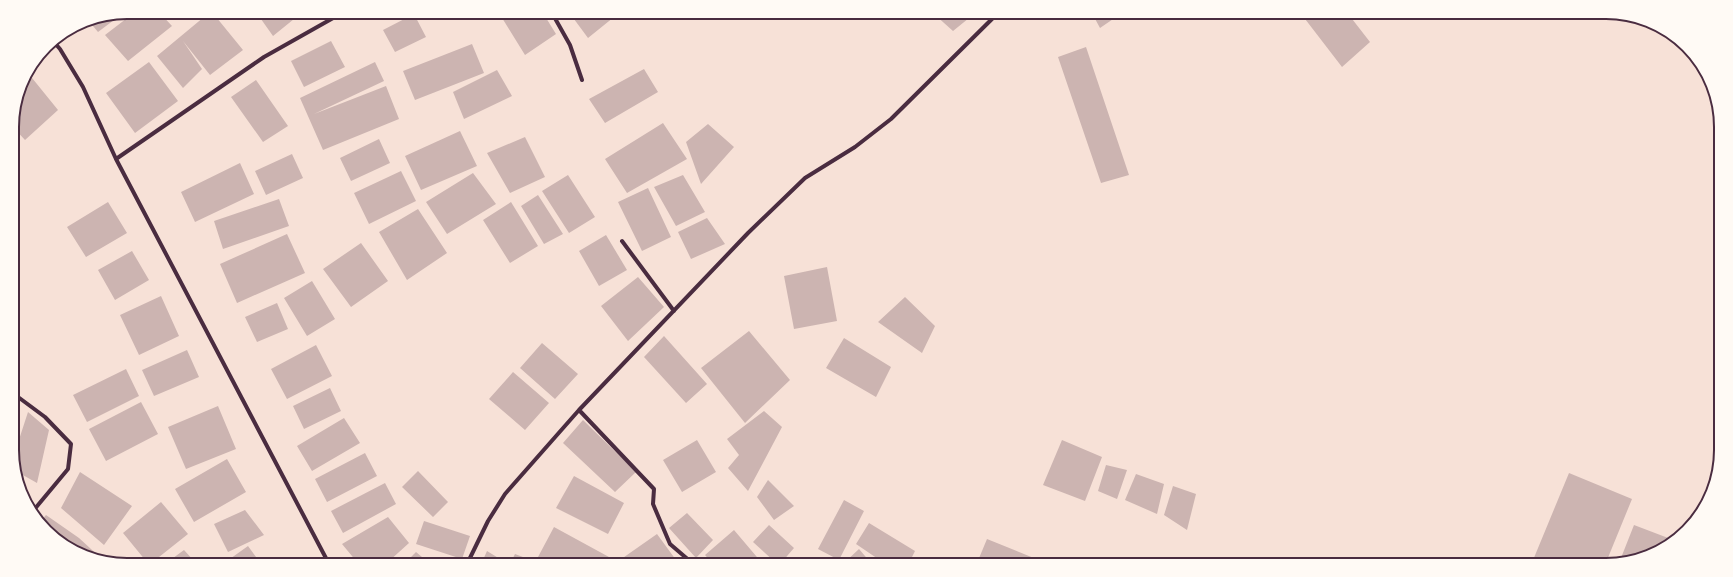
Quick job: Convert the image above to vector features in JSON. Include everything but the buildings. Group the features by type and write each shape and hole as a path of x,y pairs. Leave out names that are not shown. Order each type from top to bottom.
{"street":[{"path":"116,159 264,57 331,19"},
{"path":"555,19 570,45 582,80"},
{"path":"470,558 488,521 505,494 579,410 748,233 805,178 855,147 891,119 992,19"},
{"path":"57,45 83,87 116,159 326,558"},
{"path":"622,241 674,311"},
{"path":"19,398 45,417 71,444 68,469 36,508"},
{"path":"579,410 654,489 653,504 670,544 686,558"}]}
